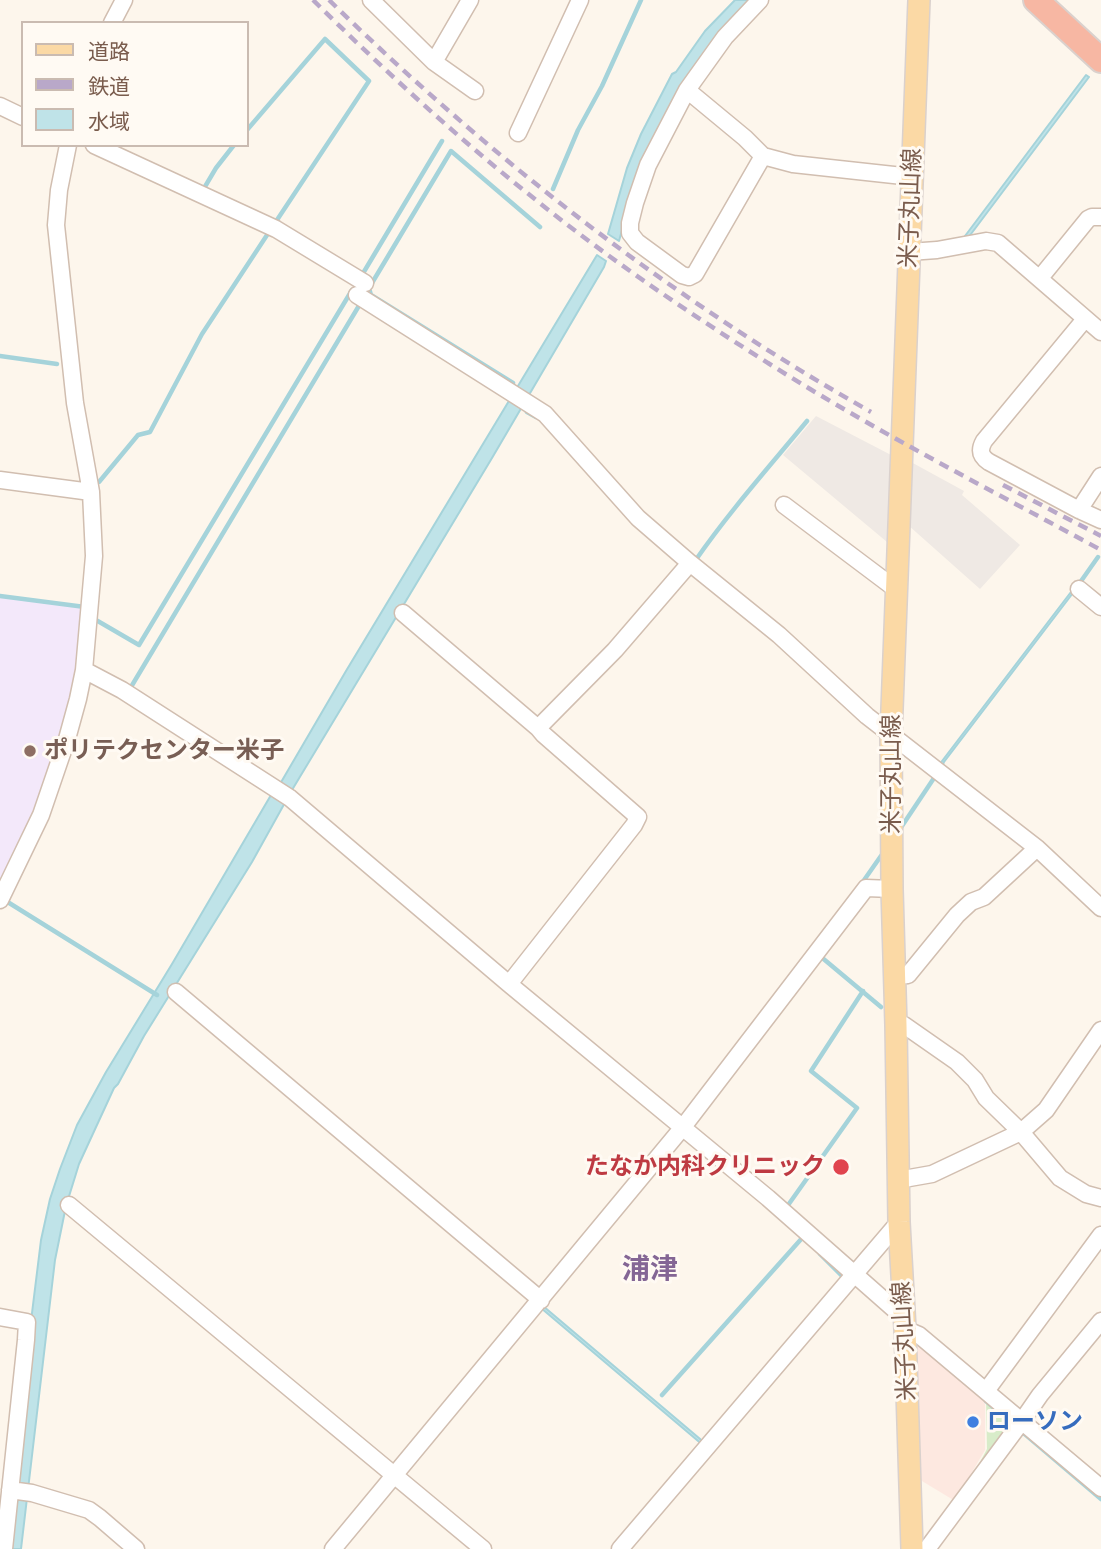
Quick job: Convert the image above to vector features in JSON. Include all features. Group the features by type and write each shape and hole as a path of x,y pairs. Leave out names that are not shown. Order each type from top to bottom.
{"highway":[{"path":"1036,0 1101,60"}],"main road":[{"name":"米子丸山線","path":"912,1549 905,1320 899,1222 891,736 919,0"}],"street":[{"path":"113,21 124,0"},
{"path":"371,0 434,62 474,91"},
{"path":"434,62 470,0"},
{"path":"519,133 580,0"},
{"path":"760,0 725,37 687,89 648,165 635,203 630,223 631,233 637,242 682,275 695,274 763,156"},
{"path":"687,89 763,156 793,164 912,177"},
{"path":"0,106 21,116"},
{"path":"0,900 41,815 89,672 94,556 91,492 75,403 56,225 59,190 68,147"},
{"path":"98,147 276,229 510,393 545,414 638,518 779,635 867,716 1037,848 1101,907"},
{"path":"1040,278 1088,219 1101,217"},
{"path":"909,252 993,242 1005,248 1101,332"},
{"path":"1085,319 984,441 981,449 984,458 989,462 1101,520"},
{"path":"1079,510 1101,475"},
{"path":"0,480 91,492"},
{"path":"783,505 897,590"},
{"path":"538,728 615,650 690,563"},
{"path":"1079,589 1101,607"},
{"path":"403,613 638,817 509,984"},
{"path":"89,672 290,798 768,1198 894,1309 919,1335 1101,1488"},
{"path":"895,976 908,975 957,915 971,902 984,897 1037,848"},
{"path":"333,1549 683,1127 866,888 892,889"},
{"path":"176,992 541,1300"},
{"path":"896,1025 904,1025 957,1062 975,1080 986,1098 1021,1132 1060,1178 1086,1194 1101,1198"},
{"path":"898,1180 932,1174 1021,1132 1046,1110 1101,1030"},
{"path":"69,1205 483,1549"},
{"path":"620,1549 899,1222"},
{"path":"986,1391 1101,1235"},
{"path":"0,1317 27,1322 5,1549"},
{"path":"927,1549 1040,1395 1101,1321"},
{"path":"10,1490 89,1510 136,1549"}],"shaded area":[{"path":"816,416 893,456 887,542 783,455"},
{"path":"911,462 964,491 962,495 1020,545 980,589 908,525"},
{"name":"ポリテクセンター米子","path":"0,597 86,609 82,661 55,765 0,890"},
{"path":"916,1340 985,1396 985,1450 955,1501 917,1478 913,1342"}],"green space":[{"path":"986,1397 1017,1423 973,1475 987,1449"}],"water":[{"path":"735,0 751,0 692,69 669,108 637,176 619,241 608,234 627,168 641,134 672,74 705,31"},
{"path":"1086,75 1089,77 968,238 965,236"},
{"path":"597,255 606,261 604,267 292,790 252,862 144,1036 114,1088 79,1164 66,1206 55,1260 21,1549 7,1549 41,1240 50,1199 77,1125 271,795"},
{"path":"1074,588 1076,589 942,767 939,765"},
{"path":"543,1306 706,1444 704,1446 541,1308"}],"waterway":[{"path":"553,189 578,130 602,86 641,0"},
{"path":"248,129 325,39 369,81 275,223"},
{"path":"362,275 442,141"},
{"path":"203,190 232,147"},
{"path":"513,383 371,295 369,288 451,151 540,227"},
{"path":"95,482 99,482 138,435 150,432 202,334 269,232"},
{"path":"96,620 139,645 352,290"},
{"path":"131,687 360,304"},
{"path":"0,356 57,364"},
{"path":"527,412 536,417"},
{"path":"695,561 735,507 807,421"},
{"path":"1079,584 1098,557"},
{"path":"0,596 85,607"},
{"path":"900,829 936,775"},
{"path":"862,883 883,853"},
{"path":"6,901 157,995"},
{"path":"820,956 881,1007"},
{"path":"786,1208 857,1108 811,1071 863,991"},
{"path":"662,1395 803,1237"},
{"path":"820,1254 844,1278"},
{"path":"986,1401 1012,1423"},
{"path":"1020,1430 1101,1499"}],"railway":[{"path":"313,0 498,169 644,281 808,388 1101,550"},
{"path":"329,0 455,116 586,224 725,322 871,412"},
{"path":"1003,485 1101,536"}],"place":[{"name":"ポリテクセンター米子","path":"30,751"},
{"name":"たなか内科クリニック","path":"841,1167"},
{"name":"ローソン","path":"973,1422"}],"district":[{"name":"浦津","path":"650,1270"}]}
